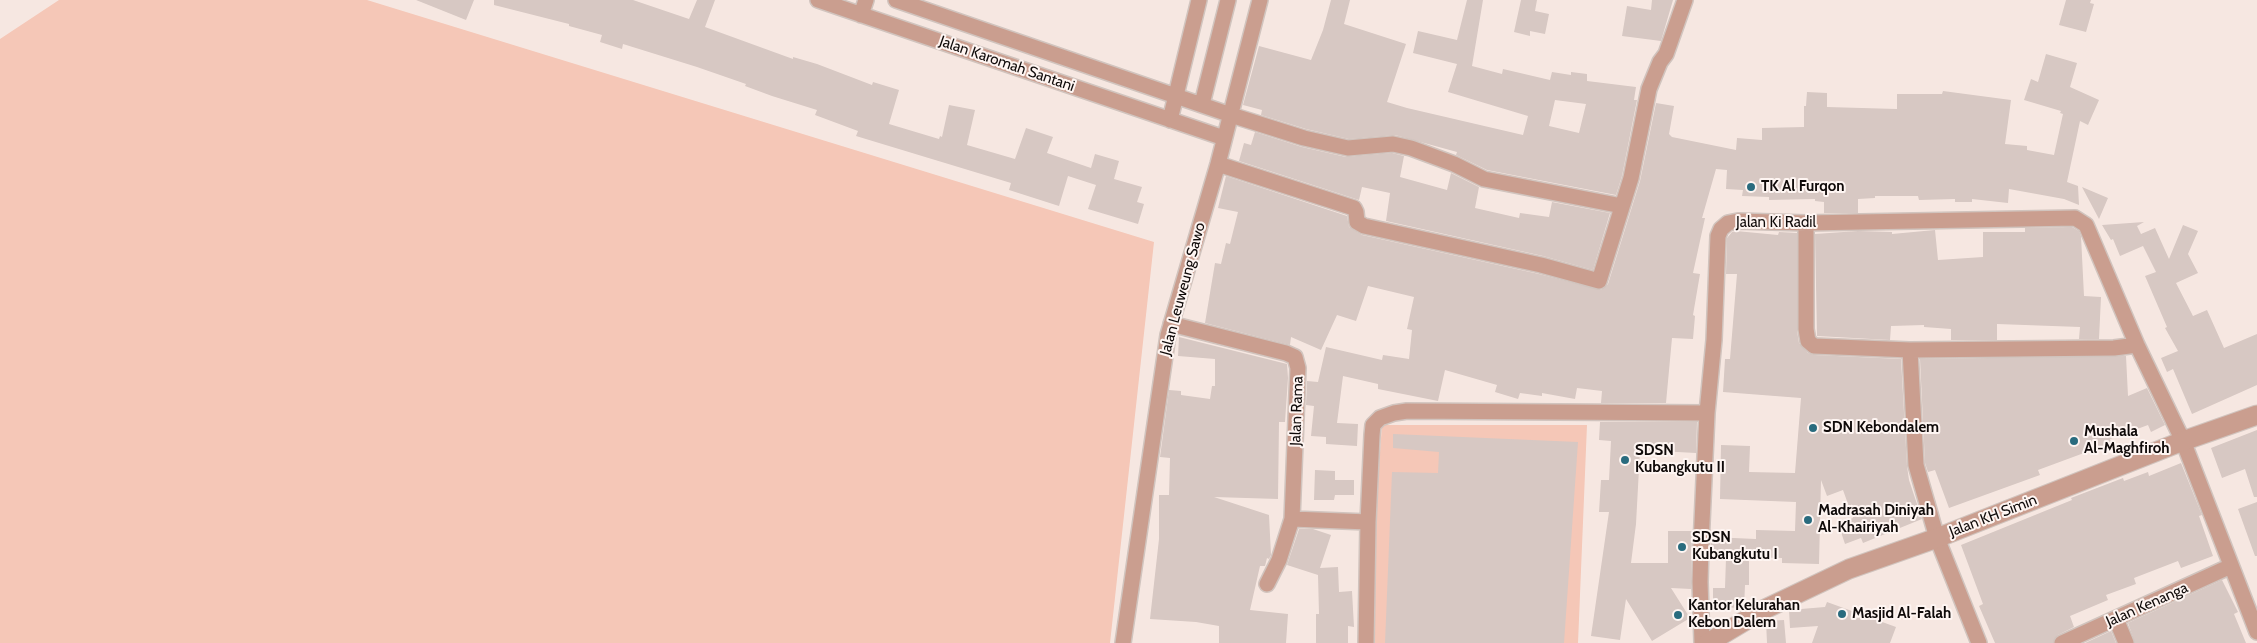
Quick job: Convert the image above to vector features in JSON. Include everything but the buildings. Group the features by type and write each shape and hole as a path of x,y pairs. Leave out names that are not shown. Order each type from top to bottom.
{"street":[{"name":"Jalan Karomah Santani","path":"818,0 1224,138"},
{"path":"861,14 866,0"},
{"name":"Jalan Karomah Santani","path":"896,0 1202,104 1231,116 1304,138 1348,148 1393,144 1411,148 1454,164 1484,179 1622,206"},
{"path":"1170,120 1199,0"},
{"path":"1202,104 1228,0"},
{"name":"Jalan Leuweung Sawo","path":"1123,643 1171,324 1218,164 1260,0"},
{"path":"1218,164 1354,208 1357,222 1364,226 1541,265 1596,281 1601,278 1631,178 1648,89 1669,48 1685,0"},
{"name":"Jalan Ki Radil","path":"1702,643 1700,582 1707,413 1714,340 1718,236 1721,229 1728,223 1738,222 1806,223 2075,218 2086,225 2138,345 2183,441 2257,632"},
{"path":"1806,223 1806,329 1808,341 1814,346 1910,350 2003,347 2114,348 2138,345"},
{"name":"Jalan Rama","path":"1171,324 1286,352 1295,357 1298,368 1292,519"},
{"path":"1910,350 1916,464 1936,538 1978,643"},
{"path":"1366,643 1368,522 1373,425 1380,418 1394,412 1407,410 1707,413"},
{"name":"Jalan KH Simin","path":"1708,643 1763,610 1849,570 2183,441 2257,415"},
{"path":"1266,584 1279,560 1292,519 1368,522"},
{"name":"Jalan Kenanga","path":"2062,643 2231,566"},
{"path":"2116,620 2126,643"}],"shaded area":[{"path":"59,0 367,0 1154,242 1110,643 0,643 0,39"},
{"path":"1382,425 1587,425 1578,643 1366,643"}],"place":[{"name":"TK Al Furqon","path":"1751,187"},
{"name":"SDN Kebondalem","path":"1813,428"},
{"name":"Mushala Al-Maghfiroh","path":"2074,441"},
{"name":"SDSN Kubangkutu II","path":"1625,460"},
{"name":"Madrasah Diniyah Al-Khairiyah","path":"1808,520"},
{"name":"SDSN Kubangkutu I","path":"1682,547"},
{"name":"Masjid Al-Falah","path":"1842,614"},
{"name":"Kantor Kelurahan Kebon Dalem","path":"1678,615"}]}
